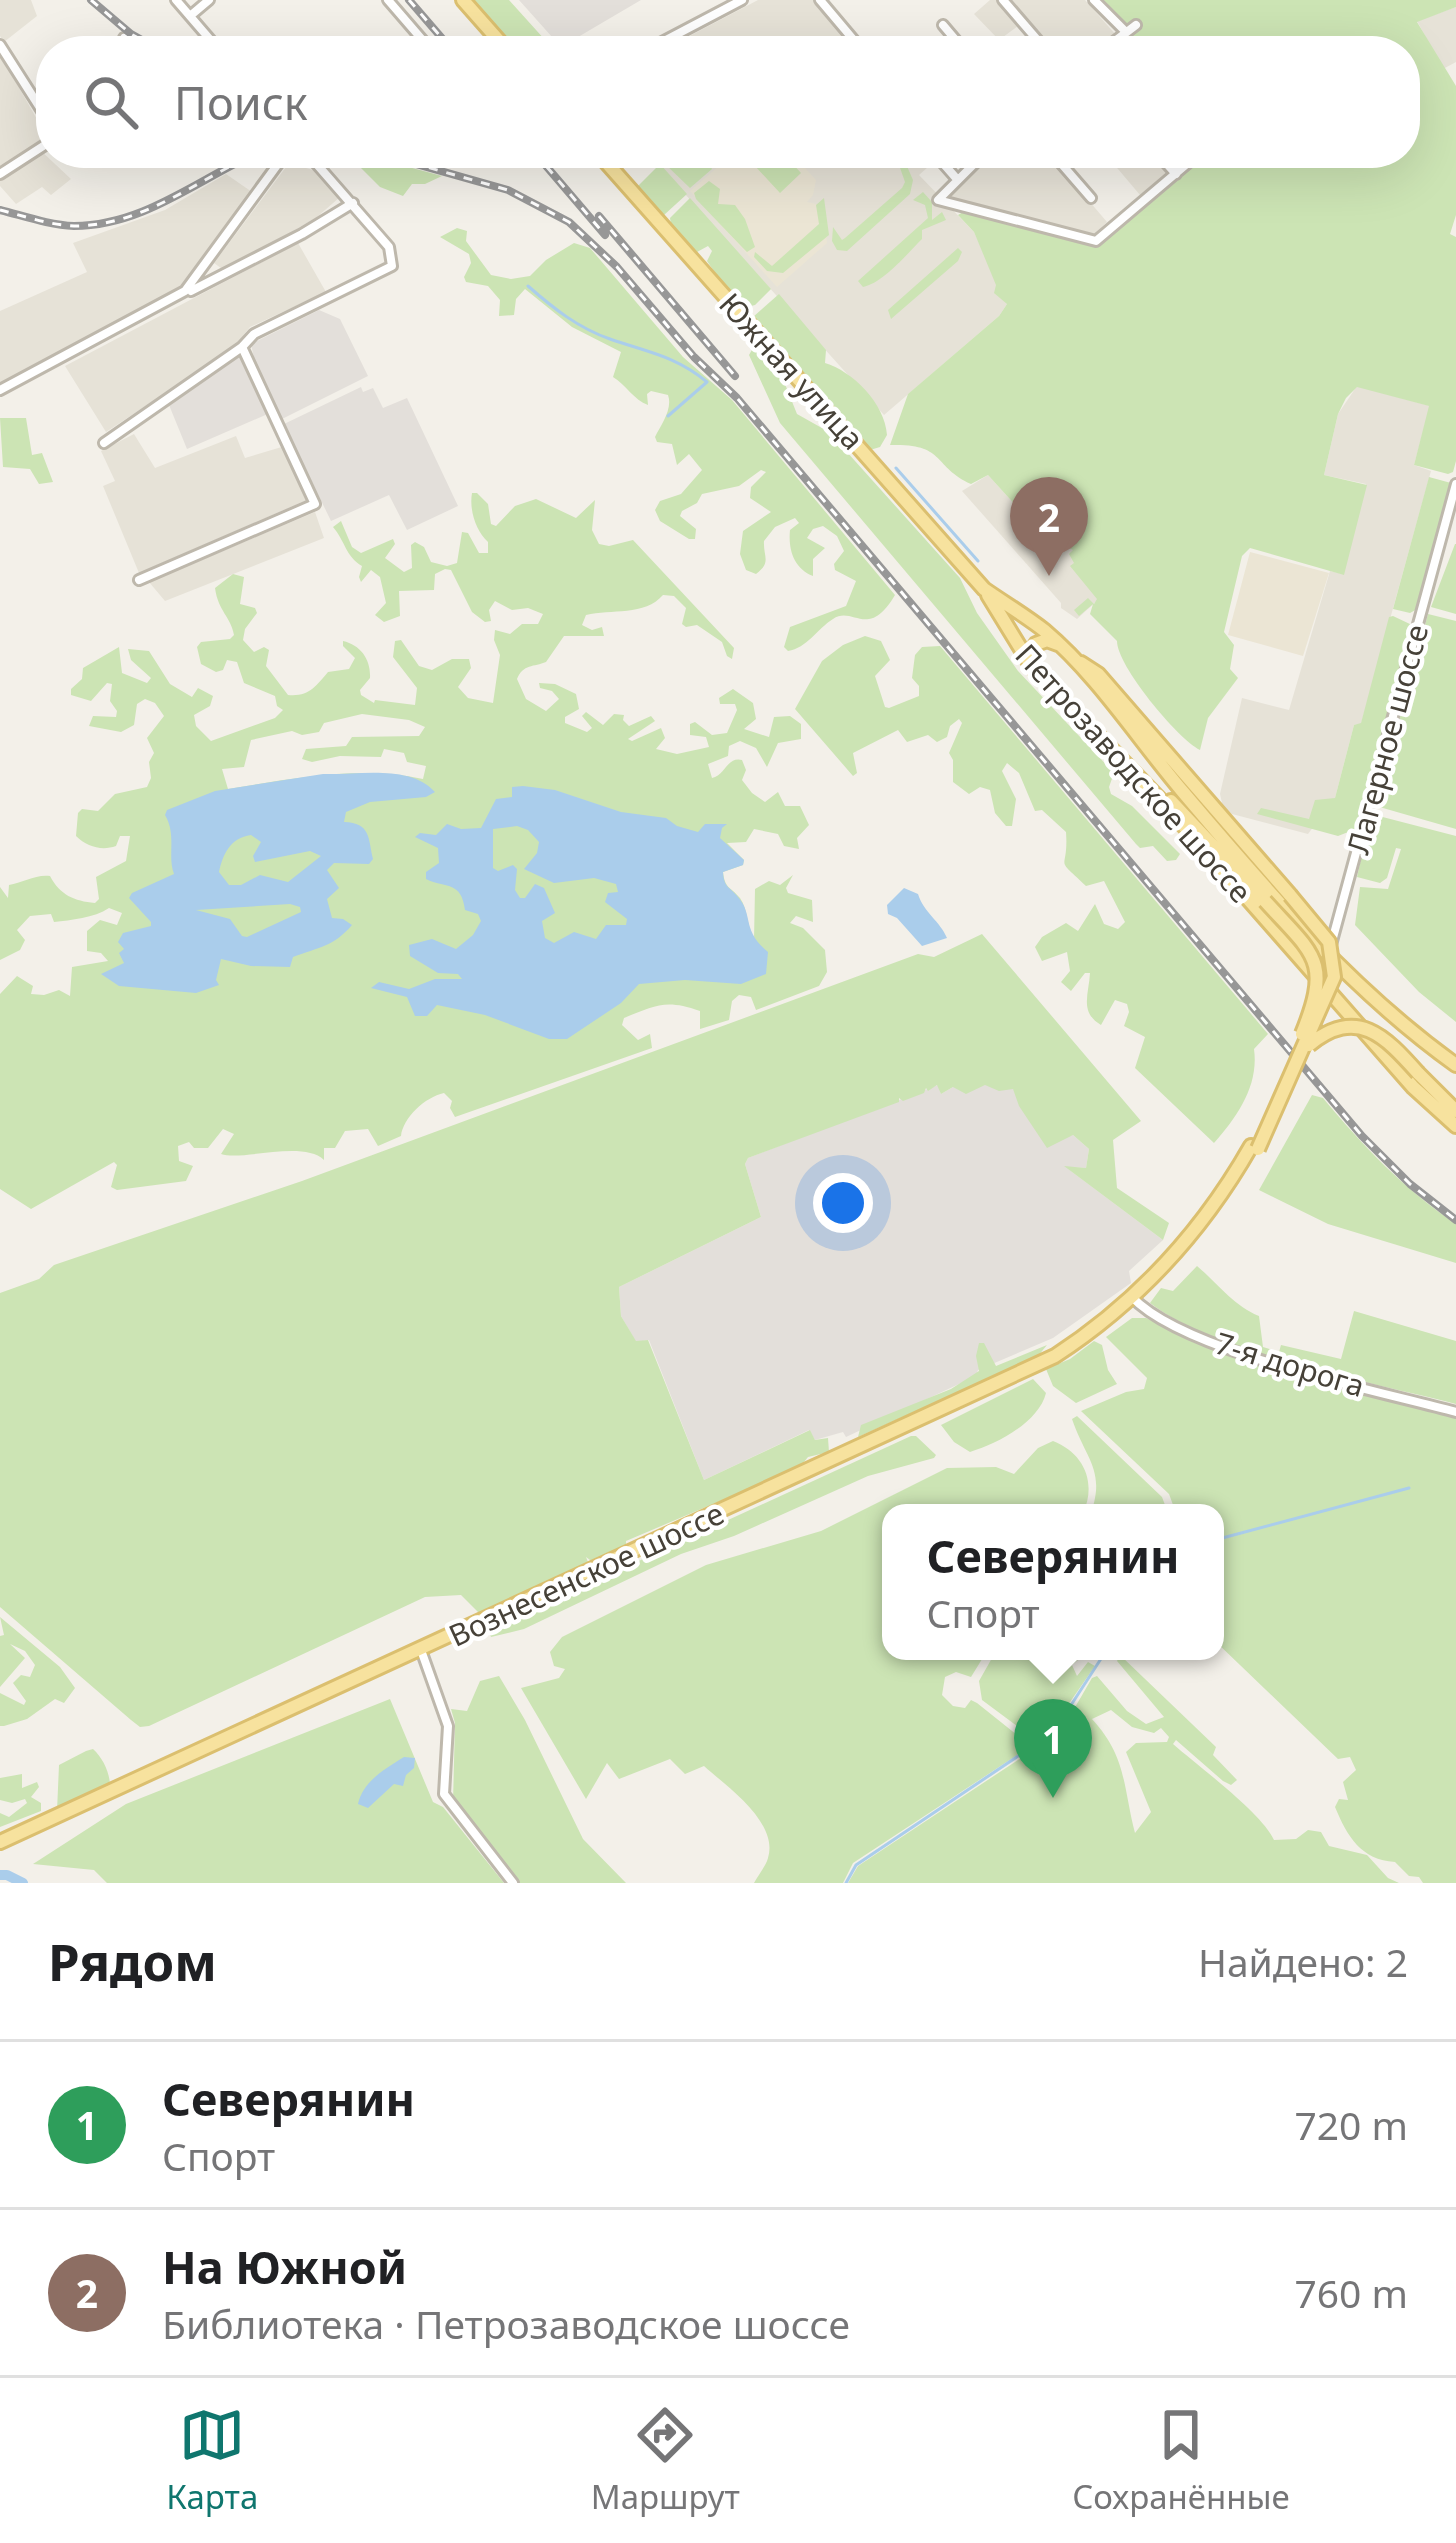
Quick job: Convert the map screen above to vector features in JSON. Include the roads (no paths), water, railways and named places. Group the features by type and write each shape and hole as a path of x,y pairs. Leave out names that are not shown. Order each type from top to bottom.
{"main road":[{"path":"463,0 495,36"},
{"name":"Южная улица","path":"611,168 984,589"},
{"name":"Петрозаводское шоссе","path":"984,589 1064,650 1329,956 1403,1025 1456,1065"},
{"name":"Петрозаводское шоссе","path":"984,589 1032,667 1115,751 1414,1087 1456,1126"},
{"path":"1032,667 1030,655 1036,644 1047,640 1064,650"},
{"name":"Вознесенское шоссе","path":"0,1842 1022,1374 1082,1339 1155,1276 1213,1208 1254,1147 1329,992 1334,962 1329,942 1098,674 1064,650"},
{"name":"Вознесенское шоссе","path":"1115,751 1199,827 1311,954 1318,970 1318,989 1254,1147"},
{"path":"1304,1049 1329,1031 1361,1028 1388,1040 1456,1111"}],"street":[{"path":"176,0 207,36"},
{"path":"190,16 209,0"},
{"path":"388,0 419,36"},
{"path":"674,36 742,0"},
{"path":"820,0 850,36"},
{"path":"1003,0 1034,36"},
{"path":"1094,0 1125,31"},
{"path":"943,25 952,36"},
{"path":"1119,36 1136,25"},
{"path":"0,45 36,101"},
{"path":"0,174 36,151"},
{"path":"174,299 193,284 275,168"},
{"path":"104,443 254,334 385,273 393,262 389,247 321,168"},
{"path":"947,168 956,178"},
{"path":"968,168 938,200 1096,241 1183,168"},
{"path":"1065,168 1091,198"},
{"path":"1171,168 1176,174"},
{"path":"0,390 302,234 353,202"},
{"path":"139,580 315,504 242,347"},
{"name":"Лагерное шоссе","path":"1329,956 1456,484"},
{"path":"1307,932 1323,935 1336,926"},
{"name":"7-я дорога","path":"1132,1298 1154,1315 1234,1352 1456,1412"},
{"path":"421,1649 448,1726 444,1794 513,1883"}],"water":[{"path":"368,773 398,774 435,792 370,802 346,812 344,822 359,825 367,833 373,859 369,864 334,863 327,870 339,888 327,899 332,918 352,925 332,942 293,957 290,967 221,959 219,985 196,993 119,986 101,974 124,963 119,953 124,949 118,942 123,933 151,926 129,898 174,874 167,810 215,791 323,774","holes":["251,835 261,842 253,856 255,862 310,851 321,856 288,882 260,875 241,885 229,885 219,872 223,859 233,843","290,904 301,912 247,937 230,919 196,910"]},
{"path":"512,787 555,790 621,812 666,818 698,832 705,824 727,824 720,838 744,860 743,865 723,872 724,881 743,904 754,937 768,952 766,974 741,984 685,980 639,984 621,1003 567,1039 549,1039 485,1015 437,1005 427,1016 415,1016 407,997 371,988 379,982 409,989 435,979 462,979 458,974 438,973 410,956 409,945 432,939 456,949 481,921 478,914 465,910 456,890 426,879 426,872 439,863 438,848 415,837 436,835 447,824 481,828 496,799 512,797","holes":["517,826 539,842 524,869 554,883 594,878 616,884 618,892 608,893 605,902 627,919 626,925 606,925 596,939 574,932 554,943 545,938 542,921 555,913 544,888 535,884 520,898 515,890 517,869 513,865 498,871 493,868 493,829"]},
{"path":"904,888 918,894 947,938 922,946 888,914 887,905"},
{"path":"404,1757 415,1758 403,1786 394,1784 368,1808 358,1804 370,1782"}],"waterway":[{"path":"528,286 587,329 672,360 707,382 668,416"},
{"path":"896,468 978,561"},
{"path":"1224,1538 1409,1488"},
{"path":"846,1883 856,1865 1045,1738 1100,1660"},
{"path":"0,1875 23,1883"}],"railway":[{"path":"91,0 135,36"},
{"path":"409,0 440,36"},
{"path":"0,210 65,225 99,224 146,210 229,168"},
{"path":"430,168 508,190 569,222 617,267 694,357 737,398 1362,1136 1410,1184 1456,1220"},
{"path":"548,168 605,235"},
{"path":"599,216 735,376"}],"place":[{"name":"На Южной","path":"1049,576"},
{"name":"Северянин","path":"1053,1798"}]}
